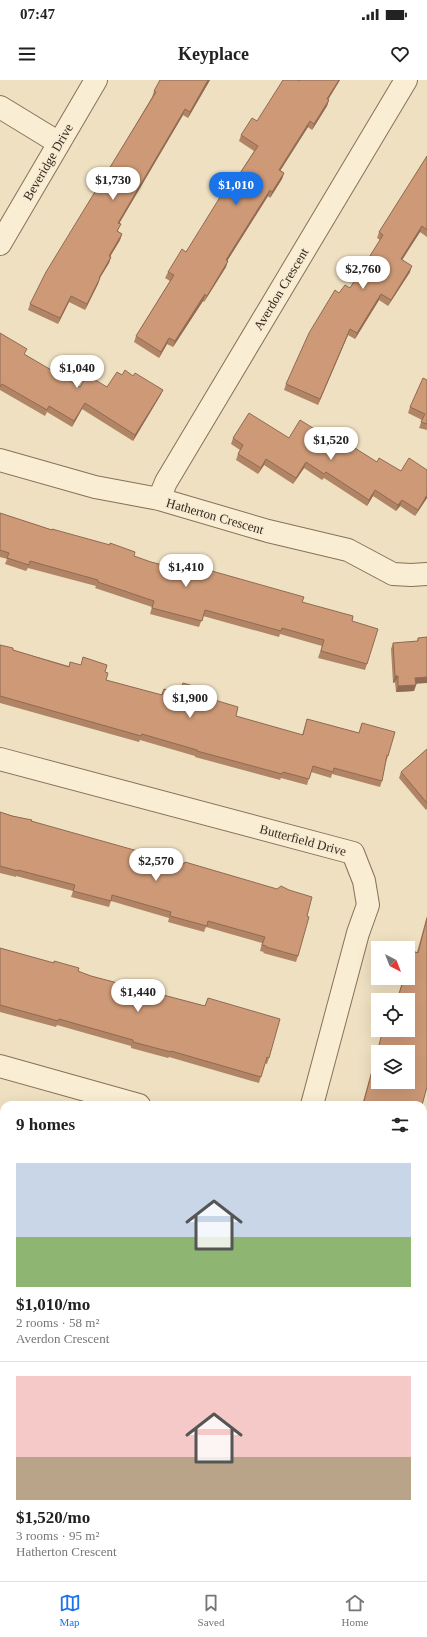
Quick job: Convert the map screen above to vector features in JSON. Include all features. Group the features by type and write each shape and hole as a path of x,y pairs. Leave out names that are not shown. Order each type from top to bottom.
{"street":[{"name":"Beveridge Drive","path":"0,244 96,80"},
{"name":"Averdon Crescent","path":"159,499 166,482 406,80"},
{"path":"0,108 59,143"},
{"name":"Hatherton Crescent","path":"0,460 95,486 159,499 268,531 348,550 393,574 427,574"},
{"name":"Butterfield Drive","path":"0,760 352,853 364,881 368,904 358,933 313,1101"},
{"path":"0,1066 125,1101"}],"building":[{"path":"160,80 208,80 190,112 185,109 118,223 121,224 117,231 122,234 109,256 111,257 87,304 71,296 60,318 30,304 46,272 156,92 154,91"},
{"path":"283,80 339,80 314,124 310,121 279,170 284,173 272,192 270,190 226,260 228,261 207,296 205,294 175,341 169,338 161,352 136,336 174,275 168,272 182,249 186,252 222,194 225,196 258,146 241,135 252,118 257,121"},
{"path":"427,156 427,230 422,226 401,259 412,266 391,300 381,294 357,333 350,329 320,399 286,384 309,333 335,290 339,293 345,285 350,288 383,235 379,232"},
{"path":"0,333 27,349 24,354 80,387 87,375 107,387 117,372 122,375 125,370 133,376 135,373 163,390 135,435 85,403 74,421 49,406 47,410 2,384 0,387"},
{"path":"423,378 427,380 427,424 421,422 425,414 410,407"},
{"path":"249,413 289,438 300,420 347,449 350,445 377,462 379,458 401,471 409,458 427,470 427,495 418,510 402,500 398,505 375,490 369,500 326,472 324,474 306,462 296,478 266,459 261,468 238,454 243,445 233,438"},
{"path":"0,513 52,530 110,545 110,543 135,552 134,556 151,562 185,571 187,564 304,597 302,602 353,616 352,621 378,629 367,664 321,651 324,640 282,628 281,631 205,610 202,621 152,608 154,601 98,582 98,580 30,561 29,565 7,558 9,553 0,550"},
{"path":"427,637 427,677 415,678 416,685 398,686 398,676 395,676 393,643 418,641 418,638"},
{"path":"0,645 69,667 70,662 81,665 83,657 107,665 105,672 108,673 106,680 162,695 164,689 180,693 183,683 203,689 201,696 238,707 236,716 303,735 307,719 359,733 362,723 395,732 388,756 387,755 382,781 334,768 333,772 313,766 309,779 283,772 282,774 197,751 142,734 141,736 0,696"},
{"path":"427,749 427,803 401,772"},
{"path":"0,812 184,864 185,862 277,889 281,886 312,897 307,916 309,917 298,956 262,945 265,937 208,921 207,926 170,916 171,912 112,895 111,901 73,891 75,885 0,866"},
{"path":"427,918 427,1087 423,1101 364,1101 371,1075 371,1089 415,1089 415,1045 379,1045 381,1037 415,1037 415,993 399,993 402,985 415,985 415,952 418,953"},
{"path":"0,948 54,963 54,961 79,968 78,971 91,976 205,1006 208,998 280,1019 269,1058 267,1057 261,1077 171,1051 133,1042 133,1040 59,1019 58,1021 0,1005"}]}
